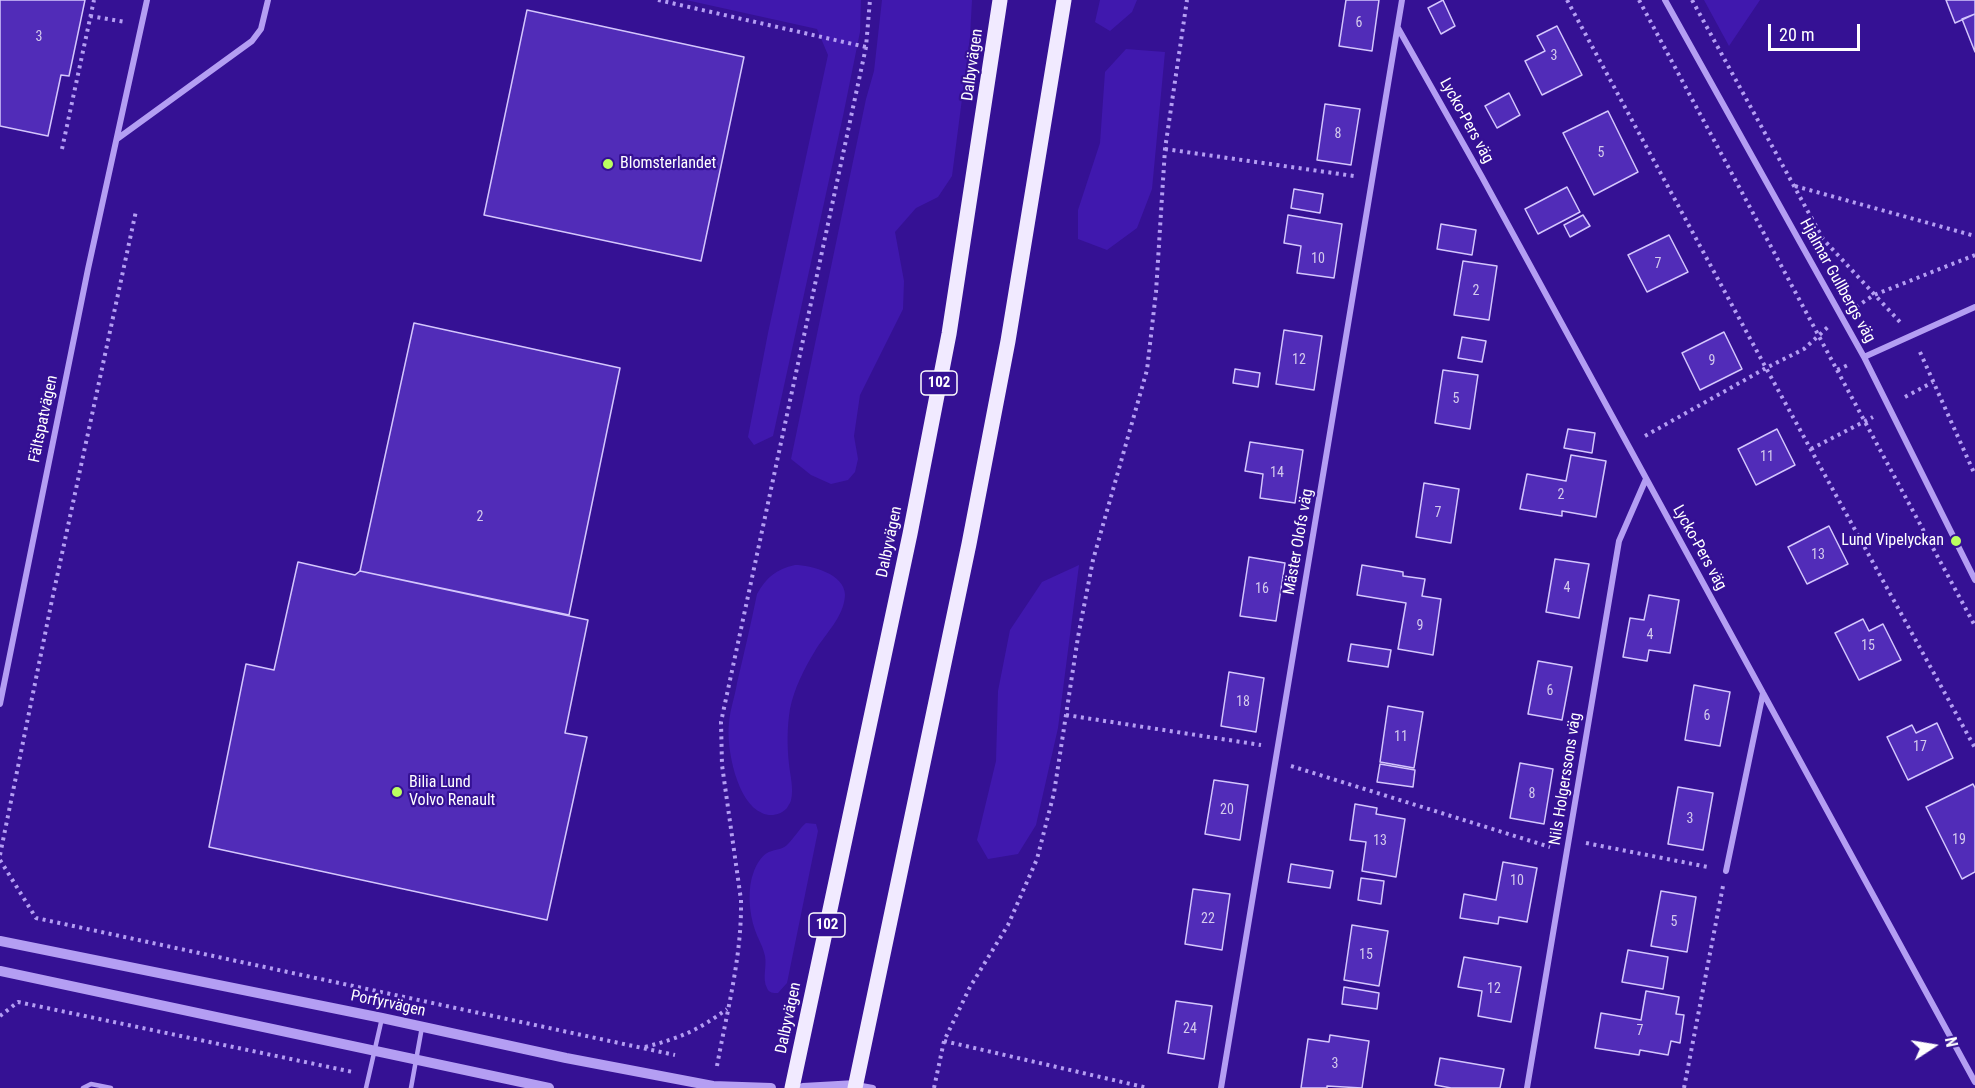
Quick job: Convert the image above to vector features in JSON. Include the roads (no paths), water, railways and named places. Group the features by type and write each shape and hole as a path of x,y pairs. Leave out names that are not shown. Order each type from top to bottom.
{"main road":[{"name":"Dalbyvägen","path":"792,1088 910,534 947,345 1000,0"},
{"path":"855,1087 969,544 1008,341 1064,0"}],"street":[{"name":"Fältspatvägen","path":"0,704 86,281 147,0"},
{"path":"117,140 252,41 261,29 268,0"},
{"name":"Mäster Olofs väg","path":"1221,1088 1402,0"},
{"name":"Hjalmar Gullbergs väg","path":"1665,0 1864,357 1975,580"},
{"name":"Lycko-Pers väg","path":"1398,28 1482,177 1975,1082"},
{"path":"1864,357 1975,307"},
{"name":"Nils Holgerssons väg","path":"1527,1088 1619,541 1646,479"},
{"path":"1726,871 1762,693"},
{"name":"Porfyrvägen","path":"0,941 382,1018 566,1058 713,1086 771,1088"},
{"path":"0,971 549,1088"},
{"path":"802,1088 873,1088"}],"lane":[{"path":"366,1088 382,1018"},
{"path":"411,1088 422,1027"},
{"path":"83,1088 91,1084 111,1088"}],"place":[{"name":"Blomsterlandet","path":"608,164"},
{"name":"Lund Vipelyckan","path":"1956,541"},
{"name":"Bilia Lund Volvo Renault","path":"397,792"}]}
